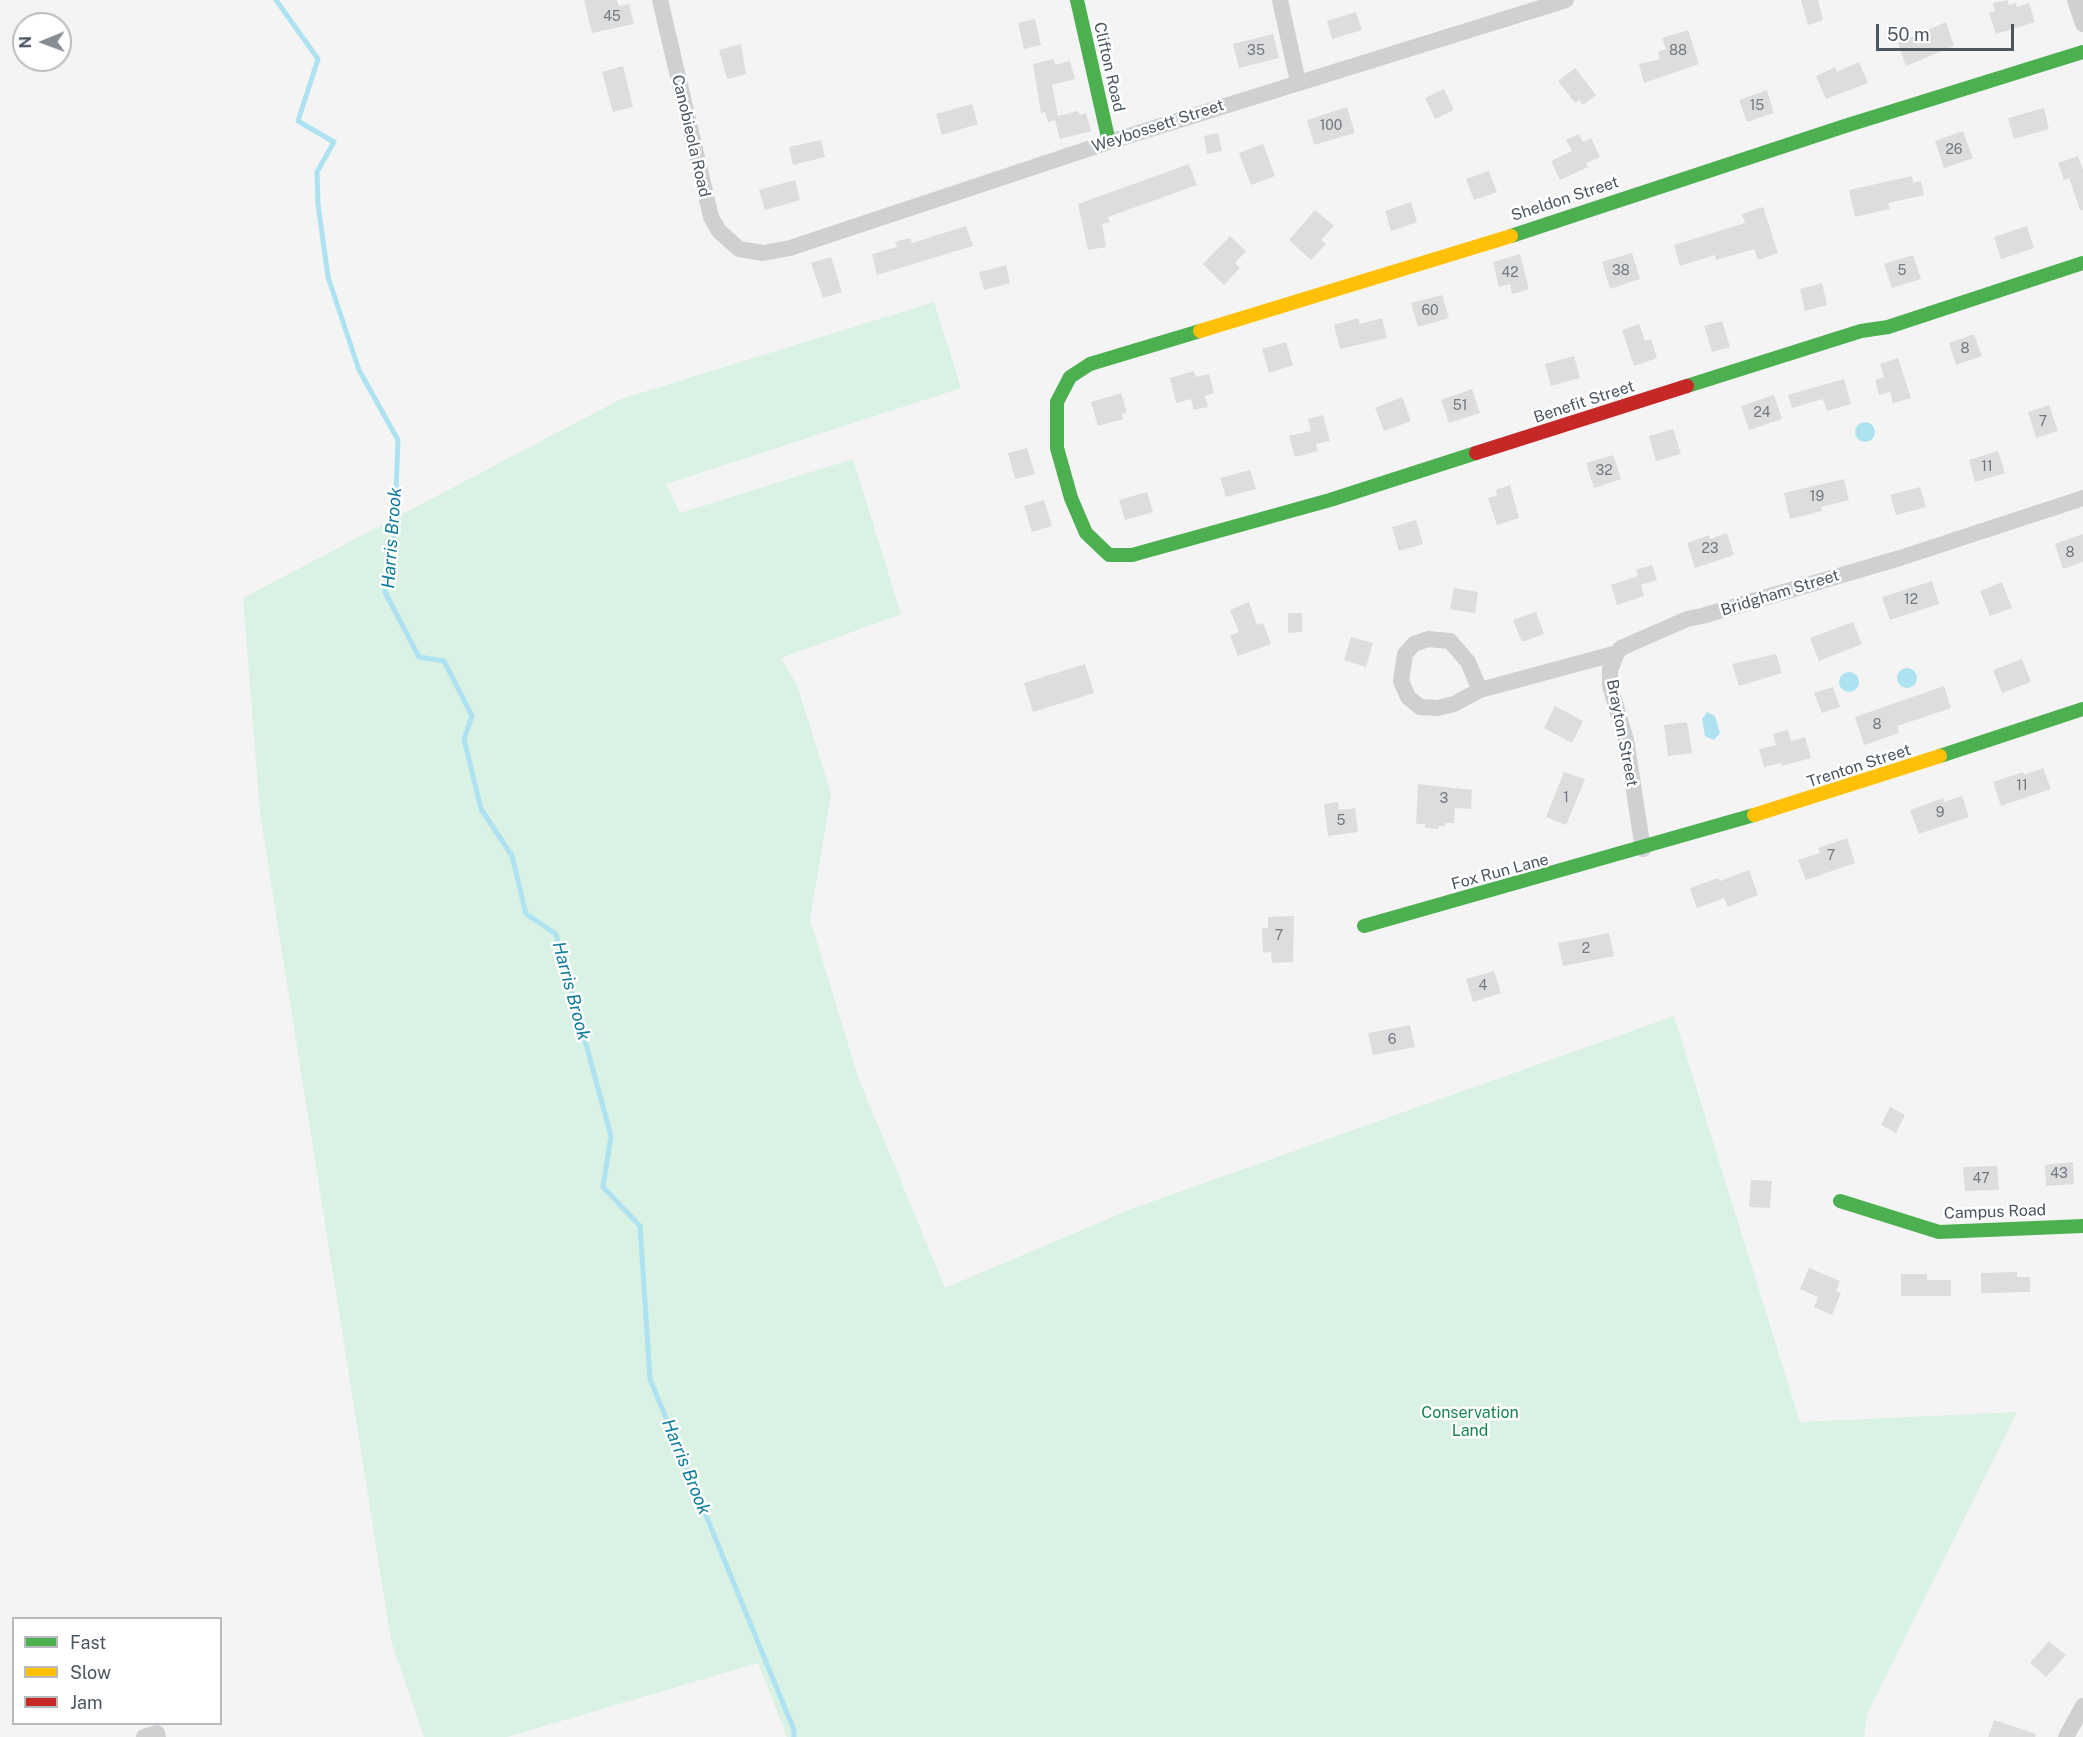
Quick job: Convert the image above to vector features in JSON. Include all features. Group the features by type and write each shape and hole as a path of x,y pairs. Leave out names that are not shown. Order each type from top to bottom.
{"street":[{"name":"Canobieola Road","path":"660,0 711,217 729,242 739,249 750,252"},
{"name":"Clifton Road","path":"1077,0 1109,142"},
{"path":"1280,0 1298,82"},
{"name":"Weybossett Street","path":"750,252 790,248 1109,142 1566,0"},
{"path":"2075,0 2083,24"},
{"name":"Sheldon Street","path":"1095,544 1086,533 1071,498 1057,448 1054,414 1064,386 1070,377 1090,364 1492,242 1837,128 2040,63 2083,52"},
{"name":"Benefit Street","path":"1095,544 1116,557 1202,538 1330,500 1861,331 1888,327 2083,263"},
{"name":"Bridgham Street","path":"1480,690 1468,662 1450,641 1428,639 1414,644 1405,654 1401,681 1408,697 1420,707 1437,708 1454,704 1480,690 1617,653 1621,648 1687,619 1900,558 2083,498"},
{"name":"Brayton Street","path":"1617,653 1610,670 1610,686 1626,740 1643,849"},
{"name":"Trenton Street","path":"1643,849 1851,786 2083,709"},
{"name":"Fox Run Lane","path":"1365,926 1643,849"},
{"name":"Campus Road","path":"1840,1201 1939,1232 2083,1226"},
{"path":"2066,1737 2083,1706"}],"green space":[{"name":"Conservation Land","path":"934,302 961,388 666,484 680,513 853,459 901,614 781,658 797,685 831,794 810,919 858,1077 945,1288 1131,1209 1674,1016 1800,1422 2017,1412 1867,1714 1864,1737 787,1737 758,1663 507,1737 424,1737 391,1641 260,813 243,598 621,399"}],"water":[{"path":"1865,422 1872,425 1875,432 1872,439 1865,442 1858,439 1855,432 1858,425"},
{"path":"1907,668 1914,671 1917,678 1914,685 1907,688 1900,685 1897,678 1900,671"},
{"path":"1849,672 1856,675 1859,682 1856,689 1849,692 1842,689 1839,682 1842,675"},
{"path":"1707,712 1715,716 1720,733 1714,740 1705,736 1702,719"}],"building":[{"path":"584,0 617,0 619,6 629,4 634,24 592,33"},
{"path":"1801,0 1818,0 1823,20 1808,25"},
{"path":"2007,0 2009,5 2016,3 2017,7 2029,3 2035,22 1996,34 1989,13 1995,11 1993,3"},
{"path":"1356,12 1362,30 1332,39 1327,21"},
{"path":"1035,19 1041,45 1024,49 1018,23"},
{"path":"1946,22 1954,46 1906,66 1898,43"},
{"path":"1688,30 1699,64 1644,83 1639,64 1660,59 1658,52 1666,49 1662,38"},
{"path":"1273,34 1279,58 1239,68 1233,44"},
{"path":"741,44 746,74 727,79 719,50"},
{"path":"1054,59 1055,65 1070,61 1075,79 1052,85 1058,116 1078,111 1079,115 1086,113 1091,131 1060,139 1055,120 1048,122 1045,112 1041,113 1033,64"},
{"path":"1859,62 1868,83 1826,99 1816,76 1835,67 1837,72"},
{"path":"623,66 633,107 613,112 602,72"},
{"path":"1575,68 1596,95 1583,105 1579,100 1575,103 1558,81"},
{"path":"1444,89 1454,110 1435,119 1425,98"},
{"path":"1767,90 1774,113 1747,122 1739,100"},
{"path":"972,104 978,124 942,135 936,114"},
{"path":"1347,107 1355,133 1314,145 1307,120"},
{"path":"2044,108 2049,129 2014,139 2008,118"},
{"path":"1963,131 1973,158 1944,168 1935,141"},
{"path":"1218,133 1222,151 1207,154 1204,136"},
{"path":"1579,134 1583,142 1591,138 1600,157 1586,163 1588,167 1560,180 1551,161 1572,151 1566,140"},
{"path":"821,140 825,157 793,165 789,147"},
{"path":"1263,144 1275,176 1251,185 1239,153"},
{"path":"2078,156 2083,170 2083,210 2080,210 2069,178 2064,180 2058,163"},
{"path":"1189,164 1197,185 1108,217 1110,222 1102,224 1106,247 1088,250 1078,204"},
{"path":"1489,171 1497,192 1474,200 1466,179"},
{"path":"1912,176 1913,183 1921,181 1924,195 1888,203 1890,209 1855,217 1849,190"},
{"path":"795,180 800,200 765,210 759,190"},
{"path":"1411,202 1417,222 1391,231 1385,211"},
{"path":"1763,207 1778,253 1758,260 1754,249 1716,260 1715,255 1680,266 1674,245 1745,223 1742,214"},
{"path":"1315,210 1334,226 1321,240 1326,244 1311,260 1289,240"},
{"path":"966,226 973,246 877,275 872,254 897,247 895,242 910,238 912,243"},
{"path":"2027,226 2034,248 2001,259 1994,237"},
{"path":"1230,236 1246,251 1235,263 1240,268 1224,285 1203,264"},
{"path":"1632,253 1640,279 1610,289 1602,262"},
{"path":"1520,254 1529,289 1512,294 1510,284 1499,287 1493,262"},
{"path":"1913,255 1921,279 1892,288 1884,264"},
{"path":"831,257 842,292 823,298 811,263"},
{"path":"1006,265 1010,283 984,290 979,272"},
{"path":"1822,283 1827,305 1805,311 1800,289"},
{"path":"1442,295 1449,318 1418,327 1411,303"},
{"path":"1358,318 1360,324 1382,318 1387,338 1340,349 1334,325"},
{"path":"1722,321 1730,347 1712,352 1704,326"},
{"path":"1639,324 1645,341 1651,339 1657,358 1634,366 1622,330"},
{"path":"1974,334 1982,356 1956,365 1949,343"},
{"path":"1286,342 1293,365 1269,373 1262,349"},
{"path":"1574,356 1580,378 1551,386 1545,364"},
{"path":"1898,358 1911,398 1893,403 1890,392 1879,395 1875,380 1884,377 1880,364"},
{"path":"1194,371 1196,377 1209,374 1214,393 1205,396 1208,407 1194,410 1191,399 1176,403 1170,378"},
{"path":"1844,379 1851,404 1827,411 1823,399 1792,408 1788,395"},
{"path":"1472,389 1480,413 1449,423 1441,400"},
{"path":"1121,393 1127,412 1122,414 1123,419 1098,426 1091,402"},
{"path":"1774,395 1782,419 1749,430 1741,406"},
{"path":"1402,397 1411,421 1384,431 1375,408"},
{"path":"2049,405 2058,431 2036,438 2028,412"},
{"path":"1323,415 1330,441 1316,444 1318,451 1295,457 1289,436 1311,431 1308,419"},
{"path":"1673,429 1681,454 1656,461 1649,436"},
{"path":"1027,448 1035,474 1015,479 1008,453"},
{"path":"1998,451 2005,473 1975,482 1969,460"},
{"path":"1613,455 1621,479 1594,488 1586,463"},
{"path":"1250,470 1256,489 1226,497 1220,478"},
{"path":"1844,479 1849,500 1821,507 1822,511 1790,519 1784,493"},
{"path":"1510,485 1519,518 1497,525 1488,498 1497,495 1496,490"},
{"path":"1920,487 1926,507 1896,515 1890,495"},
{"path":"1147,492 1153,512 1125,520 1119,500"},
{"path":"1044,500 1052,526 1032,532 1024,506"},
{"path":"1416,520 1423,544 1399,551 1392,527"},
{"path":"1727,533 1734,555 1695,568 1687,543 1709,535 1710,539"},
{"path":"2083,534 2083,562 2063,569 2055,544"},
{"path":"1652,565 1657,580 1641,585 1644,596 1617,605 1611,585 1638,576 1636,570"},
{"path":"1932,581 1939,604 1890,620 1882,597"},
{"path":"2002,582 2012,608 1990,616 1980,591"},
{"path":"1454,588 1478,592 1475,613 1450,609"},
{"path":"1249,602 1257,625 1263,623 1271,644 1238,656 1230,636 1239,632 1230,610"},
{"path":"1536,612 1544,634 1522,642 1513,620"},
{"path":"1288,613 1302,613 1302,632 1288,633"},
{"path":"1853,622 1862,644 1819,661 1810,638"},
{"path":"1351,637 1373,643 1366,667 1344,660"},
{"path":"1776,654 1782,673 1739,686 1732,664"},
{"path":"2022,659 2031,682 2002,693 1993,670"},
{"path":"1085,664 1094,693 1033,712 1024,683"},
{"path":"1944,686 1951,708 1897,726 1899,733 1864,745 1855,717"},
{"path":"1833,687 1840,707 1822,713 1814,693"},
{"path":"1555,706 1583,721 1572,743 1544,728"},
{"path":"1687,722 1692,753 1668,756 1664,725"},
{"path":"1788,730 1791,741 1805,737 1811,758 1782,766 1781,763 1764,767 1759,749 1776,745 1773,734"},
{"path":"2043,768 2051,789 2001,806 1993,782"},
{"path":"1564,772 1585,779 1566,825 1546,817"},
{"path":"1418,784 1472,790 1471,809 1455,808 1454,823 1445,823 1445,826 1439,826 1439,829 1425,828 1425,824 1416,824"},
{"path":"1962,796 1969,817 1919,834 1910,810 1943,798 1944,802"},
{"path":"1338,802 1339,810 1355,808 1358,832 1328,836 1324,804"},
{"path":"1847,838 1855,863 1806,880 1798,860 1820,853 1818,848"},
{"path":"1749,870 1758,895 1728,907 1724,898 1697,908 1690,888 1718,878 1720,881"},
{"path":"1294,916 1293,962 1272,963 1271,952 1263,953 1262,928 1268,928 1268,917"},
{"path":"1609,933 1614,956 1563,966 1558,943"},
{"path":"1494,971 1501,993 1473,1002 1466,979"},
{"path":"1410,1025 1415,1047 1373,1055 1368,1033"},
{"path":"1890,1107 1905,1115 1896,1133 1881,1125"},
{"path":"2073,1162 2074,1184 2046,1186 2045,1165"},
{"path":"1997,1166 1999,1190 1965,1191 1963,1167"},
{"path":"1751,1180 1772,1181 1770,1208 1749,1207"},
{"path":"1809,1268 1840,1281 1836,1291 1841,1293 1832,1315 1814,1307 1818,1297 1800,1289"},
{"path":"2017,1272 2017,1277 2030,1277 2030,1292 1981,1293 1981,1273"},
{"path":"1901,1274 1927,1274 1927,1280 1951,1280 1951,1296 1901,1296"},
{"path":"2049,1641 2066,1655 2046,1677 2030,1663"},
{"path":"1994,1720 2036,1734 2035,1737 1988,1737"}],"waterway":[{"name":"Harris Brook","path":"276,0 318,59 298,121 334,142 317,172 318,204 328,277 359,370 398,440 394,541 385,592 419,657 444,661 472,716 464,739 481,809 512,856 526,914 556,934 611,1136 603,1187 640,1226 650,1379 794,1730 794,1737"}],"traffic: fast":[{"path":"1077,0 1109,142"},
{"path":"1511,236 1845,126 2083,52"},
{"path":"1687,386 1861,331 1888,327 2083,263"},
{"path":"1200,331 1090,364 1070,377 1057,402 1057,448 1071,498 1086,533 1109,555 1132,555 1330,500 1476,453"},
{"path":"1940,756 2083,709"},
{"path":"1364,926 1754,815"},
{"path":"1840,1201 1939,1232 2083,1226"}],"traffic: slow":[{"path":"1200,331 1511,236"},
{"path":"1754,815 1940,756"}],"traffic: jam":[{"path":"1476,453 1687,386"}]}
